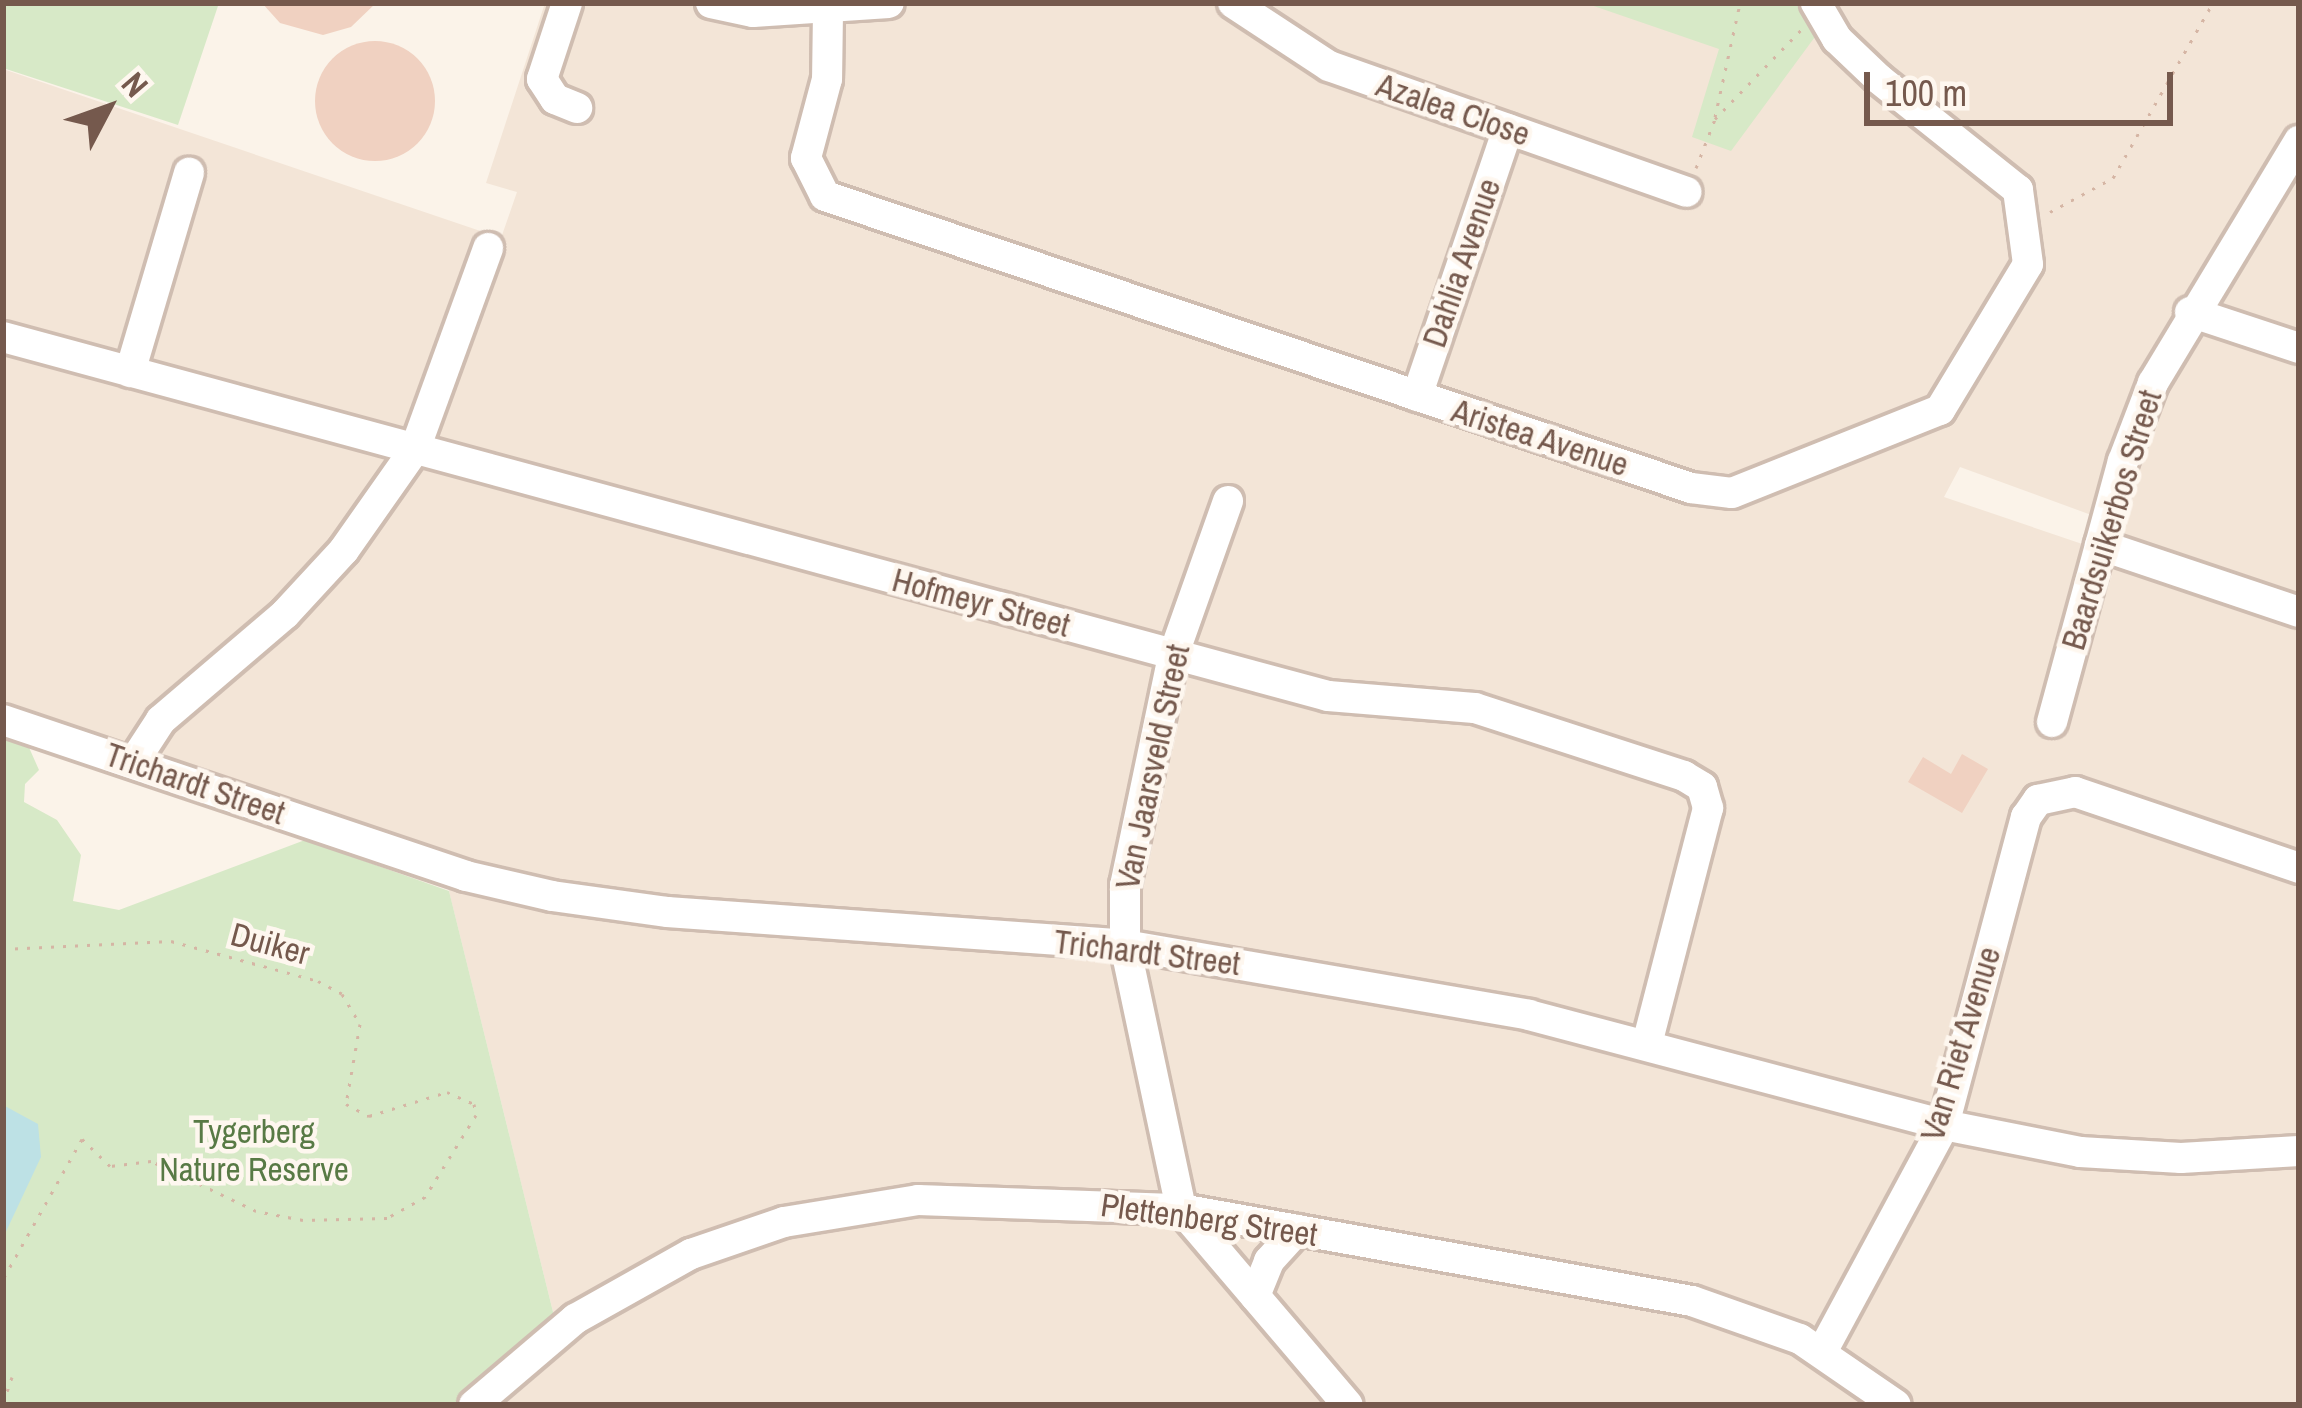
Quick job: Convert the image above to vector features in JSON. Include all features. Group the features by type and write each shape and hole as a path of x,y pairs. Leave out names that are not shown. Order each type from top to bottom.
{"street":[{"path":"567,3 542,79 555,99 577,108"},
{"path":"711,3 828,11 889,3"},
{"name":"Azalea Close","path":"1233,3 1329,66 1686,192"},
{"path":"1818,7 1880,79 1997,166 2018,190 2029,226"},
{"name":"Aristea Avenue","path":"828,11 826,79 806,158 825,196 1691,488 1732,493 1759,487 1940,410 2028,264 2029,226"},
{"name":"Dahlia Avenue","path":"1417,397 1508,129"},
{"name":"Baardsuikerbos Street","path":"2052,722 2137,421 2190,312 2299,141"},
{"path":"130,372 189,173"},
{"path":"133,763 161,720 285,614 344,550 415,449 488,248"},
{"path":"2190,312 2299,348"},
{"name":"Hofmeyr Street","path":"3,337 1328,696 1474,708 1702,787 1708,808 1647,1044"},
{"name":"Van Jaarsveld Street","path":"1228,501 1173,656 1125,885 1124,945 1181,1209 1348,1405"},
{"path":"2100,544 2299,612"},
{"name":"Trichardt Street","path":"3,719 466,876 552,896 668,913 1124,945 1529,1015 1944,1125 2080,1152 2182,1158 2299,1151"},
{"name":"Van Riet Avenue","path":"1822,1352 1944,1125 2026,818 2047,794 2074,792 2299,868"},
{"name":"Plettenberg Street","path":"474,1405 601,1301 691,1254 784,1222 919,1201 1181,1209 1692,1300 1756,1318 1822,1352 1896,1405"},
{"path":"1255,1296 1269,1262 1297,1230"}],"path":[{"path":"1686,192 1715,119 1740,3"},
{"path":"2029,226 2114,178 2213,3"},
{"path":"1715,119 1818,7"},
{"name":"Duiker","path":"3,949 171,941 318,981 342,994 361,1024 346,1104 369,1117 447,1092 474,1105 476,1115 425,1197 387,1218 303,1220 256,1211 151,1161 110,1166 82,1139 3,1279"},
{"path":"3,1369 12,1377 3,1403"}],"shaded area":[{"path":"545,3 2299,3 2299,1405 472,1405 555,1320 444,871 3,721 3,69 501,238 517,192 486,183","holes":["1960,467 2105,520 2097,549 1944,497"]}],"green space":[{"path":"3,3 219,3 178,125 3,68"},
{"path":"1585,3 1806,3 1820,30 1731,151 1692,137 1719,49"},
{"name":"Tygerberg Nature Reserve","path":"3,737 27,743 39,770 25,784 24,802 57,820 81,855 73,901 119,910 305,840 449,891 555,1320 463,1405 3,1405"}],"water":[{"path":"3,1105 38,1124 41,1157 3,1238"}],"building":[{"path":"262,3 376,3 351,27 323,35 280,23"},
{"path":"375,41 398,46 417,59 430,78 435,101 430,124 417,143 398,156 375,161 352,156 333,143 320,124 315,101 320,78 333,59 352,46"},
{"path":"1962,754 1988,769 1962,813 1908,782 1923,757 1951,774"}]}
